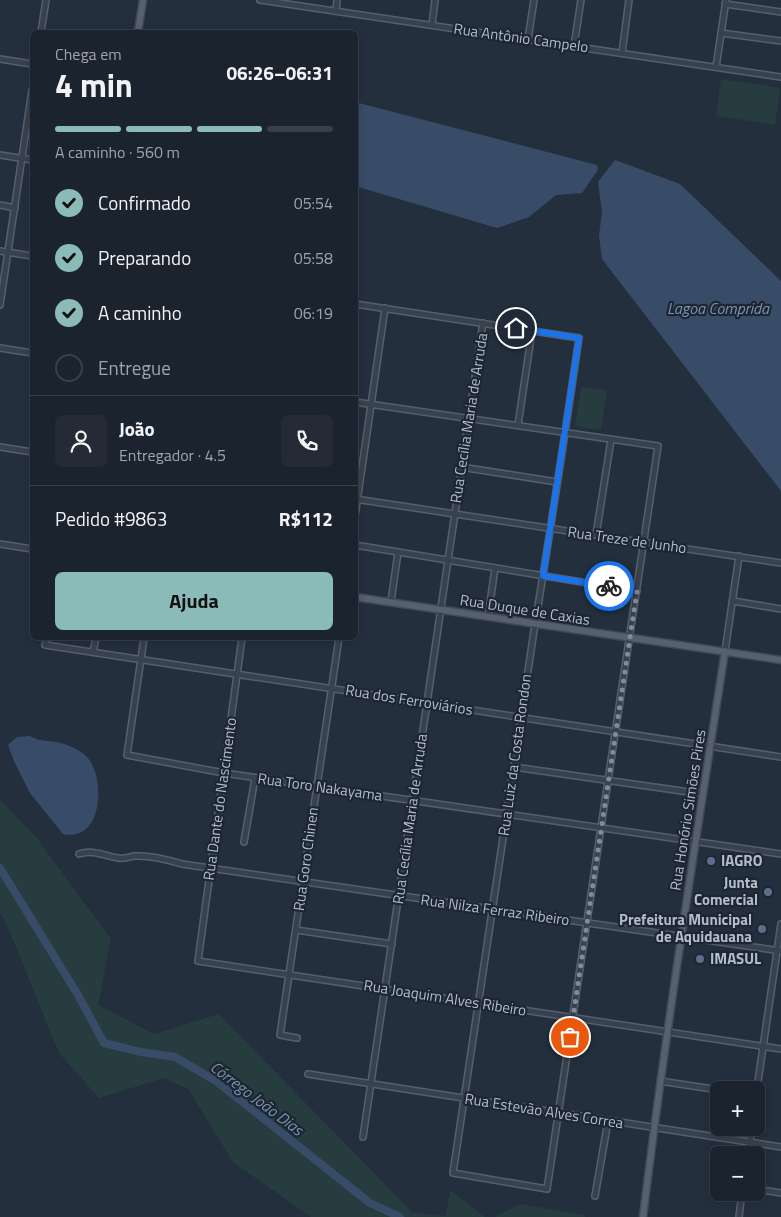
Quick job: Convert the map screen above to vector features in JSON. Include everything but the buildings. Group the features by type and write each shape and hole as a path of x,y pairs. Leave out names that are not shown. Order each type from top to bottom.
{"main road":[{"path":"138,30 143,0"},
{"name":"Rua Duque de Caxias","path":"358,597 781,660"},
{"name":"Rua Honório Simões Pires","path":"643,1217 660,1081 725,651"}],"street":[{"path":"41,30 46,0"},
{"name":"Rua Antônio Campelo","path":"260,0 781,77"},
{"path":"336,11 337,0"},
{"path":"432,25 435,0"},
{"path":"528,40 534,0"},
{"path":"574,46 581,0"},
{"path":"622,53 629,0"},
{"path":"716,67 726,2 781,12"},
{"path":"721,33 781,41"},
{"path":"0,59 30,64"},
{"path":"0,306 30,104"},
{"path":"0,155 30,160"},
{"path":"0,205 15,208"},
{"path":"0,251 30,256"},
{"path":"358,304 532,331 518,426"},
{"path":"358,486 385,308"},
{"name":"Rua Cecília Maria de Arruda","path":"363,1137 483,323"},
{"name":"Rua Luiz da Costa Rondon","path":"532,331 579,338 506,814 454,1173 547,1188 559,1113"},
{"path":"0,348 30,353"},
{"path":"358,402 658,446 559,1113"},
{"path":"596,535 611,440"},
{"path":"0,447 30,452"},
{"path":"461,467 558,482"},
{"name":"Rua Treze de Junho","path":"358,499 781,563"},
{"path":"0,544 30,549"},
{"path":"358,545 637,591"},
{"path":"391,602 398,552"},
{"name":"Rua Honório Simões Pires","path":"725,651 738,556"},
{"path":"488,617 495,568"},
{"path":"733,601 781,609"},
{"name":"Rua dos Ferroviários","path":"46,640 45,645 781,758"},
{"path":"93,652 96,640"},
{"path":"141,660 144,640"},
{"name":"Rua Dante do Nascimento","path":"198,961 242,640"},
{"name":"Rua Goro Chinen","path":"296,1038 280,1035 339,640"},
{"name":"Rua Toro Nakayama","path":"141,660 127,755 255,778 781,854"},
{"path":"514,767 703,794"},
{"path":"244,842 255,778"},
{"name":"Rua Nilza Ferraz Ribeiro","path":"79,854 92,852 121,858 134,856 165,858 182,864 779,951"},
{"path":"758,1081 779,951 781,924"},
{"path":"296,930 392,944"},
{"name":"Rua Joaquim Alves Ribeiro","path":"198,961 781,1049"},
{"name":"Rua Estevão Alves Correa","path":"308,1074 781,1146"},
{"path":"660,1081 710,1089"},
{"path":"595,1196 608,1120"},
{"path":"749,1146 751,1136"},
{"path":"765,1190 781,1193"},
{"path":"739,1217 741,1201"}],"green space":[{"path":"721,79 780,88 775,125 716,116"},
{"path":"581,387 607,390 601,430 575,426"},
{"path":"0,800 36,837 111,939 98,1005 154,1034 219,1014 412,1212 446,1216 450,1190 485,1217 311,1217 233,1162 188,1089 164,1078 99,1098 59,1053 5,920 0,913"},
{"path":"521,1204 584,1215 585,1217 495,1217"}],"water":[{"path":"358,103 597,165 598,170 582,193 556,195 529,217 497,228 358,187"},
{"name":"Lagoa Comprida","path":"615,160 680,184 781,281 781,491 602,259 599,236 602,212 598,182"},
{"path":"30,736 69,746 87,757 97,779 98,793 97,807 93,819 86,829 76,834 63,834 30,793 8,745 17,737"}],"waterway":[{"name":"Córrego João Dias","path":"0,868 78,995 104,1043 141,1052 175,1057 216,1081 370,1203 400,1217"}],"way so far":[{"path":"570,1037 637,591 609,586"}],"place":[{"name":"IAGRO","path":"711,861"},
{"name":"Junta Comercial","path":"768,892"},
{"name":"Prefeitura Municipal de Aquidauana","path":"762,929"},
{"name":"IMASUL","path":"700,959"}],"route":[{"path":"516,328 579,338 543,576 609,586"}]}
